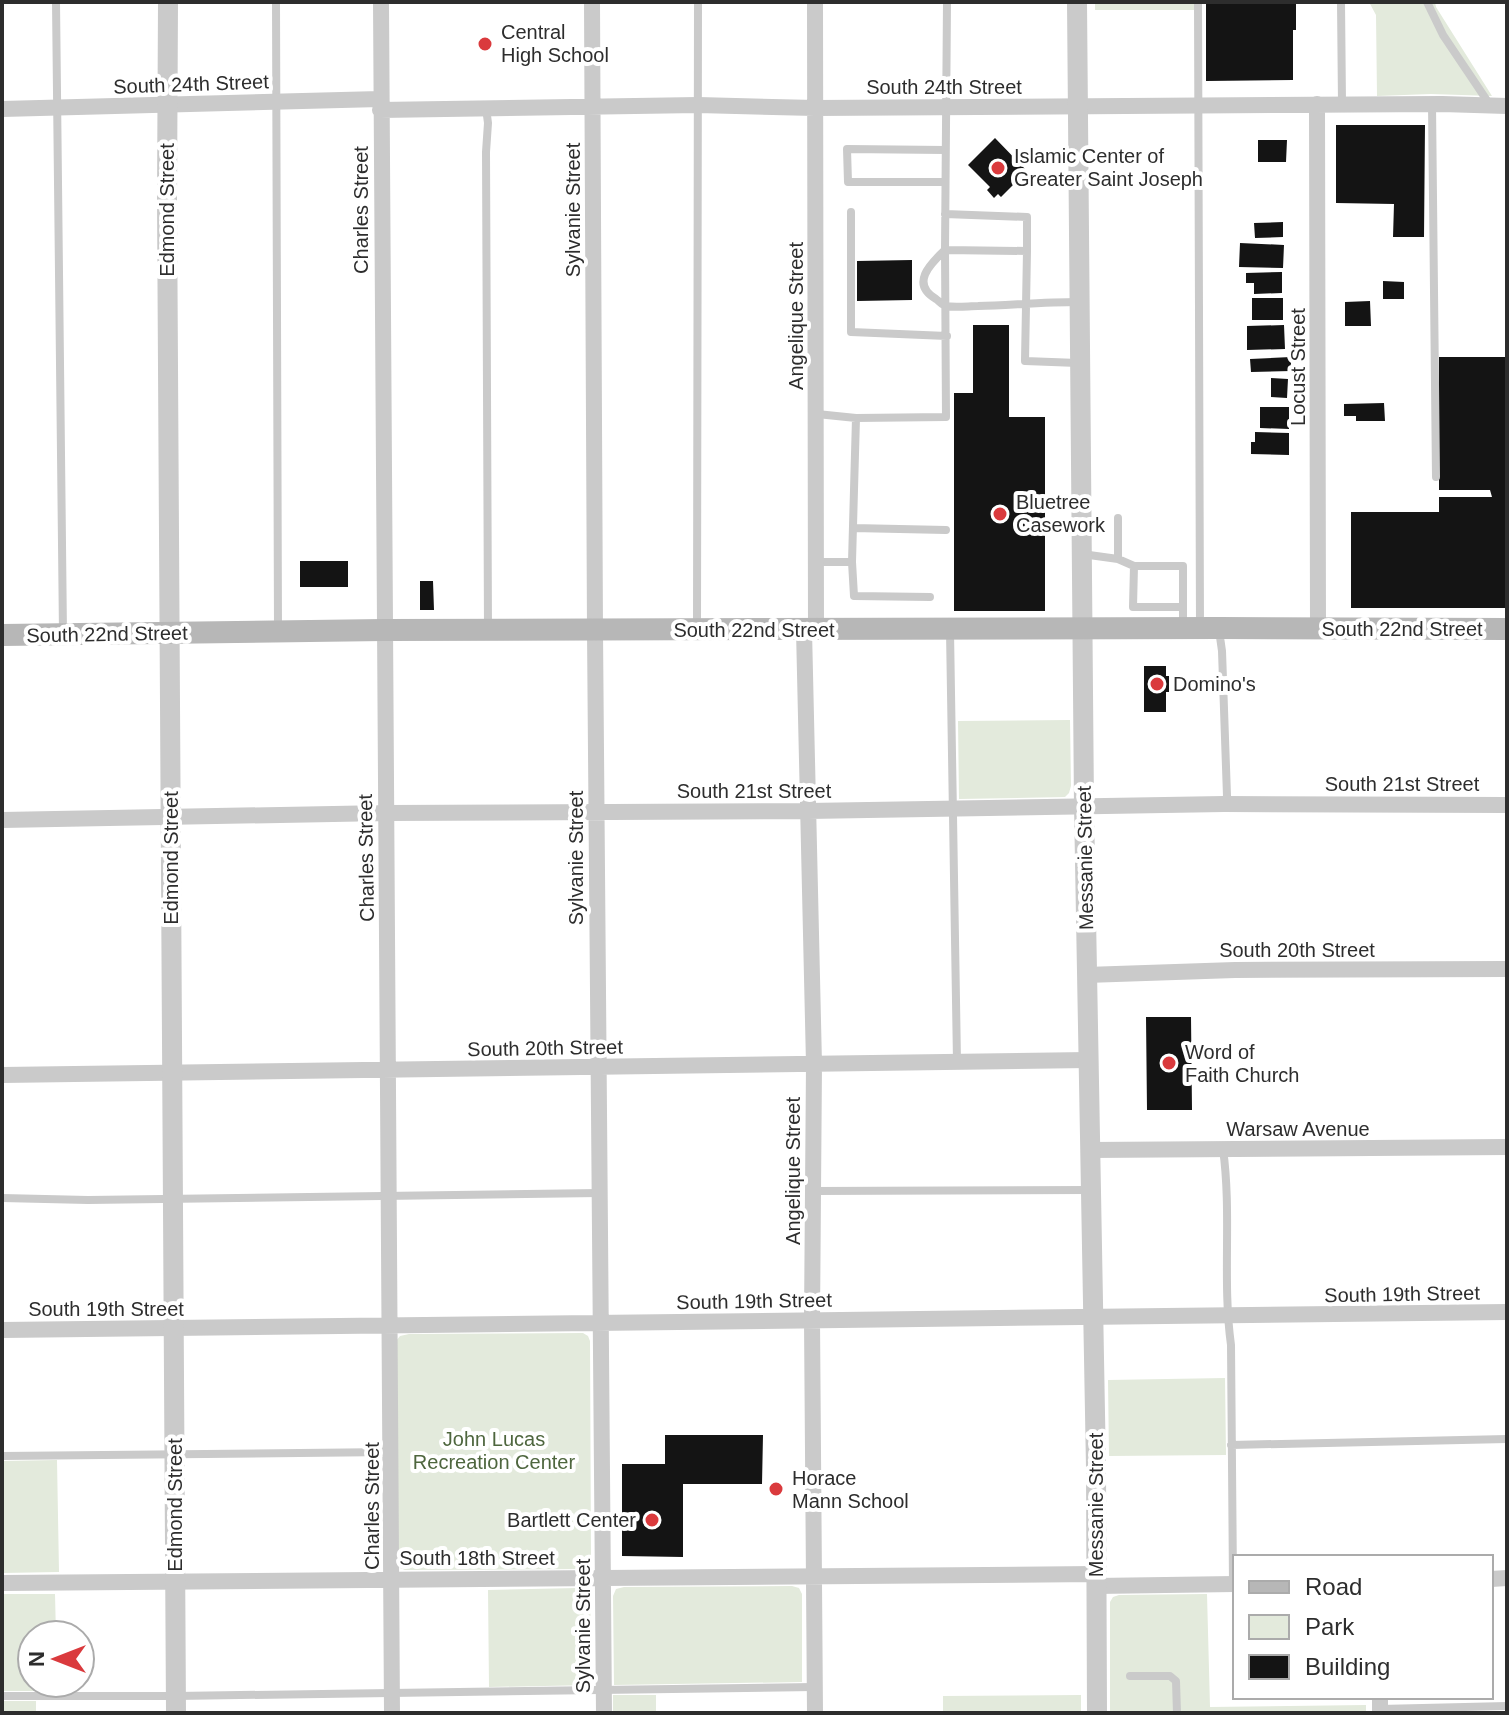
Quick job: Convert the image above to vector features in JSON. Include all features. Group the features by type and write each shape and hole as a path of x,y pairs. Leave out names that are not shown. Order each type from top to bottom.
{"main road":[{"name":"South 22nd Street","path":"2,635 384,630 1082,629 1196,623 1318,629 1507,629"}],"street":[{"name":"Edmond Street","path":"168,2 176,1704"},
{"name":"Charles Street","path":"381,2 392,1713"},
{"name":"Sylvanie Street","path":"592,2 604,1713"},
{"name":"Angelique Street","path":"815,2 817,562 810,630 808,811 814,1064 815,1713"},
{"name":"Messanie Street","path":"1077,2 1081,554 1097,1713"},
{"name":"South 24th Street","path":"2,109 277,102 486,108 698,105 815,108 1317,104 1498,106"},
{"name":"Locust Street","path":"1317,104 1318,629"},
{"name":"South 21st Street","path":"2,820 1224,804 1507,805"},
{"name":"South 20th Street","path":"1086,975 1235,970 1507,969"},
{"name":"South 20th Street","path":"2,1075 1088,1060"},
{"name":"Warsaw Avenue","path":"1090,1150 1507,1147"},
{"name":"South 19th Street","path":"2,1330 1507,1312"},
{"name":"South 18th Street","path":"2,1583 813,1575 1233,1584"}],"lane":[{"path":"56,2 63,634"},
{"path":"276,2 278,631"},
{"path":"697,630 698,2"},
{"path":"817,414 856,418 946,417 947,2"},
{"path":"1196,623 1198,2"},
{"path":"1341,2 1342,104"},
{"path":"1427,2 1443,35 1498,106"},
{"path":"1432,104 1436,477"},
{"path":"486,108 488,630"},
{"path":"945,150 847,149 848,182 945,182"},
{"path":"851,212 851,332 947,336"},
{"path":"945,214 1027,217 1025,361 1079,363"},
{"path":"1027,251 945,250 925,271 924,289 946,306 1079,302"},
{"path":"856,418 854,596 930,597"},
{"path":"1118,518 1118,559"},
{"path":"853,528 946,530"},
{"path":"1081,554 1118,559 1134,566 1183,566 1196,623 1222,651 1227,796 1224,804"},
{"path":"817,562 852,562"},
{"path":"1134,566 1133,607 1196,623"},
{"path":"950,629 957,1062"},
{"path":"1223,1149 1226,1173 1227,1316 1231,1345 1233,1555"},
{"path":"814,1191 1090,1190"},
{"path":"2,1198 599,1193"},
{"path":"1231,1445 1507,1439"},
{"path":"2,1456 391,1452"},
{"path":"1130,1676 1170,1676 1176,1681 1177,1713"},
{"path":"2,1696 176,1704 392,1693 815,1687"},
{"path":"1380,1706 1507,1706"}],"green space":[{"path":"1095,2 1198,2 1198,10 1095,10"},
{"path":"1369,2 1435,2 1492,96 1377,96 1376,15"},
{"path":"1070,720 1071,786 1065,797 959,799 958,721"},
{"name":"John Lucas Recreation Center","path":"583,1333 590,1341 591,1560 586,1567 400,1568 397,1559 396,1341 400,1336 409,1334"},
{"path":"1225,1378 1226,1455 1109,1456 1108,1380"},
{"path":"57,1460 59,1572 2,1573 2,1461"},
{"path":"799,1588 802,1594 802,1682 614,1685 613,1596 616,1589"},
{"path":"488,1590 586,1590 590,1596 592,1685 489,1687"},
{"path":"2,1594 55,1594 56,1619 16,1619 16,1691 2,1691"},
{"path":"1207,1594 1210,1707 1366,1705 1366,1713 1110,1713 1110,1602 1113,1597"},
{"path":"613,1695 656,1695 656,1713 613,1713"},
{"path":"1081,1695 1081,1713 943,1713 943,1696"},
{"path":"2,1701 36,1701 36,1713 2,1713"}],"building":[{"path":"1206,2 1296,2 1293,80 1206,81"},
{"path":"1336,125 1425,125 1424,237 1393,237 1394,204 1336,203"},
{"name":"Islamic Center of Greater Saint Joseph","path":"995,138 1027,171 1001,197 998,194 994,198 987,190 990,187 968,165"},
{"path":"1258,140 1287,140 1286,162 1258,162"},
{"path":"1283,222 1283,237 1255,238 1254,223"},
{"path":"1240,243 1284,245 1283,268 1239,267"},
{"path":"912,260 912,300 857,301 857,261"},
{"path":"1282,272 1282,293 1254,294 1254,283 1246,283 1246,273"},
{"path":"1383,281 1404,282 1404,299 1383,299"},
{"path":"1252,298 1283,298 1283,320 1252,320"},
{"path":"1370,301 1371,326 1345,326 1345,302"},
{"name":"Bluetree Casework","path":"973,325 1009,325 1009,417 1045,417 1045,611 954,611 954,393 973,393"},
{"path":"1284,325 1285,349 1247,350 1247,326"},
{"path":"1291,357 1291,371 1251,372 1250,359"},
{"path":"1439,357 1507,357 1507,608 1351,608 1351,512 1439,512 1439,497 1492,497 1490,490 1439,490"},
{"path":"1271,378 1288,379 1287,398 1271,397"},
{"path":"1384,403 1385,421 1356,421 1356,416 1344,416 1344,404"},
{"path":"1260,407 1289,407 1289,429 1260,428"},
{"path":"1255,432 1289,433 1289,455 1251,454"},
{"path":"300,561 348,561 348,587 300,587"},
{"path":"420,581 433,581 434,610 420,610"},
{"name":"Domino's","path":"1144,666 1166,666 1169,692 1166,692 1166,712 1144,712"},
{"name":"Word of Faith Church","path":"1146,1017 1191,1017 1192,1110 1147,1110"},
{"name":"Bartlett Center","path":"665,1435 763,1435 762,1484 683,1484 683,1557 622,1556 622,1464 665,1464"}],"place":[{"name":"Central High School","path":"485,44"},
{"name":"Islamic Center of Greater Saint Joseph","path":"998,168"},
{"name":"Bluetree Casework","path":"1000,514"},
{"name":"Domino's","path":"1157,684"},
{"name":"Word of Faith Church","path":"1169,1063"},
{"name":"Horace Mann School","path":"776,1489"},
{"name":"Bartlett Center","path":"652,1520"}]}
